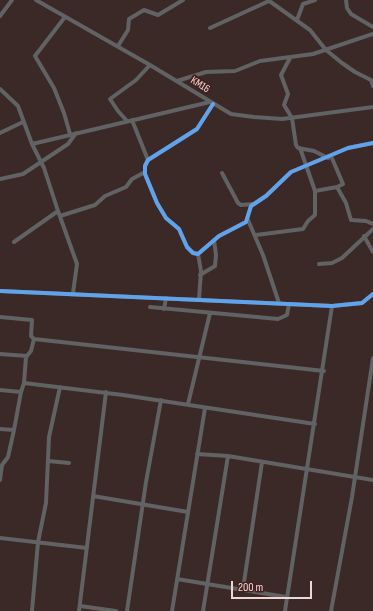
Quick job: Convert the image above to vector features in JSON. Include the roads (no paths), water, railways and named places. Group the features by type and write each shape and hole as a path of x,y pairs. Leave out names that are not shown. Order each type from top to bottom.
{"street":[{"path":"0,16 12,0"},
{"name":"KM16","path":"36,0 150,64 211,103 237,116 282,119 373,107"},
{"path":"118,46 128,30 130,19 144,10 154,15 158,15 183,0"},
{"path":"210,28 268,0 310,30 326,50 355,72 370,79 373,86"},
{"path":"297,20 303,4 316,0"},
{"path":"346,0 347,8 351,14 373,27"},
{"path":"66,17 35,56 54,88 64,113 70,134"},
{"path":"177,82 206,72 233,72 260,61 290,58 326,50 373,34"},
{"path":"256,235 303,229 308,221 315,215 314,191 300,148 296,145 292,118 284,105 288,94 281,75 290,58"},
{"path":"150,64 136,80 110,99 118,111 130,120 148,160 145,172 154,198 166,218 179,229 189,250 198,254"},
{"path":"0,89 16,103 32,144 44,168 77,264 73,293"},
{"path":"32,144 130,120 211,103"},
{"path":"148,160 197,128 211,103"},
{"path":"0,133 24,122"},
{"path":"0,179 23,174 70,142 76,133"},
{"path":"279,303 256,235 248,220 248,210 266,196 289,174 355,146 373,143"},
{"path":"300,148 314,151 329,157 343,184 337,187 314,191"},
{"path":"44,168 48,158"},
{"path":"60,216 95,204 105,196 126,187 132,179 145,172"},
{"path":"222,173 235,198 240,204 254,204"},
{"path":"337,187 346,204 351,220 366,221 373,224"},
{"path":"14,242 58,211"},
{"path":"198,254 214,240 248,220"},
{"path":"319,264 336,262 373,229"},
{"path":"364,236 373,252"},
{"path":"200,275 214,266 216,255 214,240"},
{"path":"198,254 200,275 198,299"},
{"path":"0,291 73,293 332,306 362,303 373,294"},
{"path":"164,309 166,298"},
{"path":"150,307 278,319 287,315 289,304"},
{"path":"285,611 314,424 324,371 332,306"},
{"path":"188,404 210,313"},
{"path":"0,318 32,320 31,336 34,339 31,351 27,356 24,383 14,430 8,457 1,465 0,480"},
{"path":"34,339 324,371"},
{"path":"0,354 27,356"},
{"path":"331,611 355,477 373,358"},
{"path":"24,383 106,392 314,424"},
{"path":"32,611 38,542 46,503 49,437 60,388"},
{"path":"0,390 21,392"},
{"path":"79,611 106,392"},
{"path":"127,611 143,504 161,400"},
{"path":"172,611 205,408"},
{"path":"0,429 14,430"},
{"path":"197,454 228,456 373,480"},
{"path":"203,611 228,456"},
{"path":"48,461 70,463"},
{"path":"243,590 262,462"},
{"path":"93,496 188,512"},
{"path":"0,538 86,548"},
{"path":"177,579 286,597"},
{"path":"80,606 116,611"}]}
